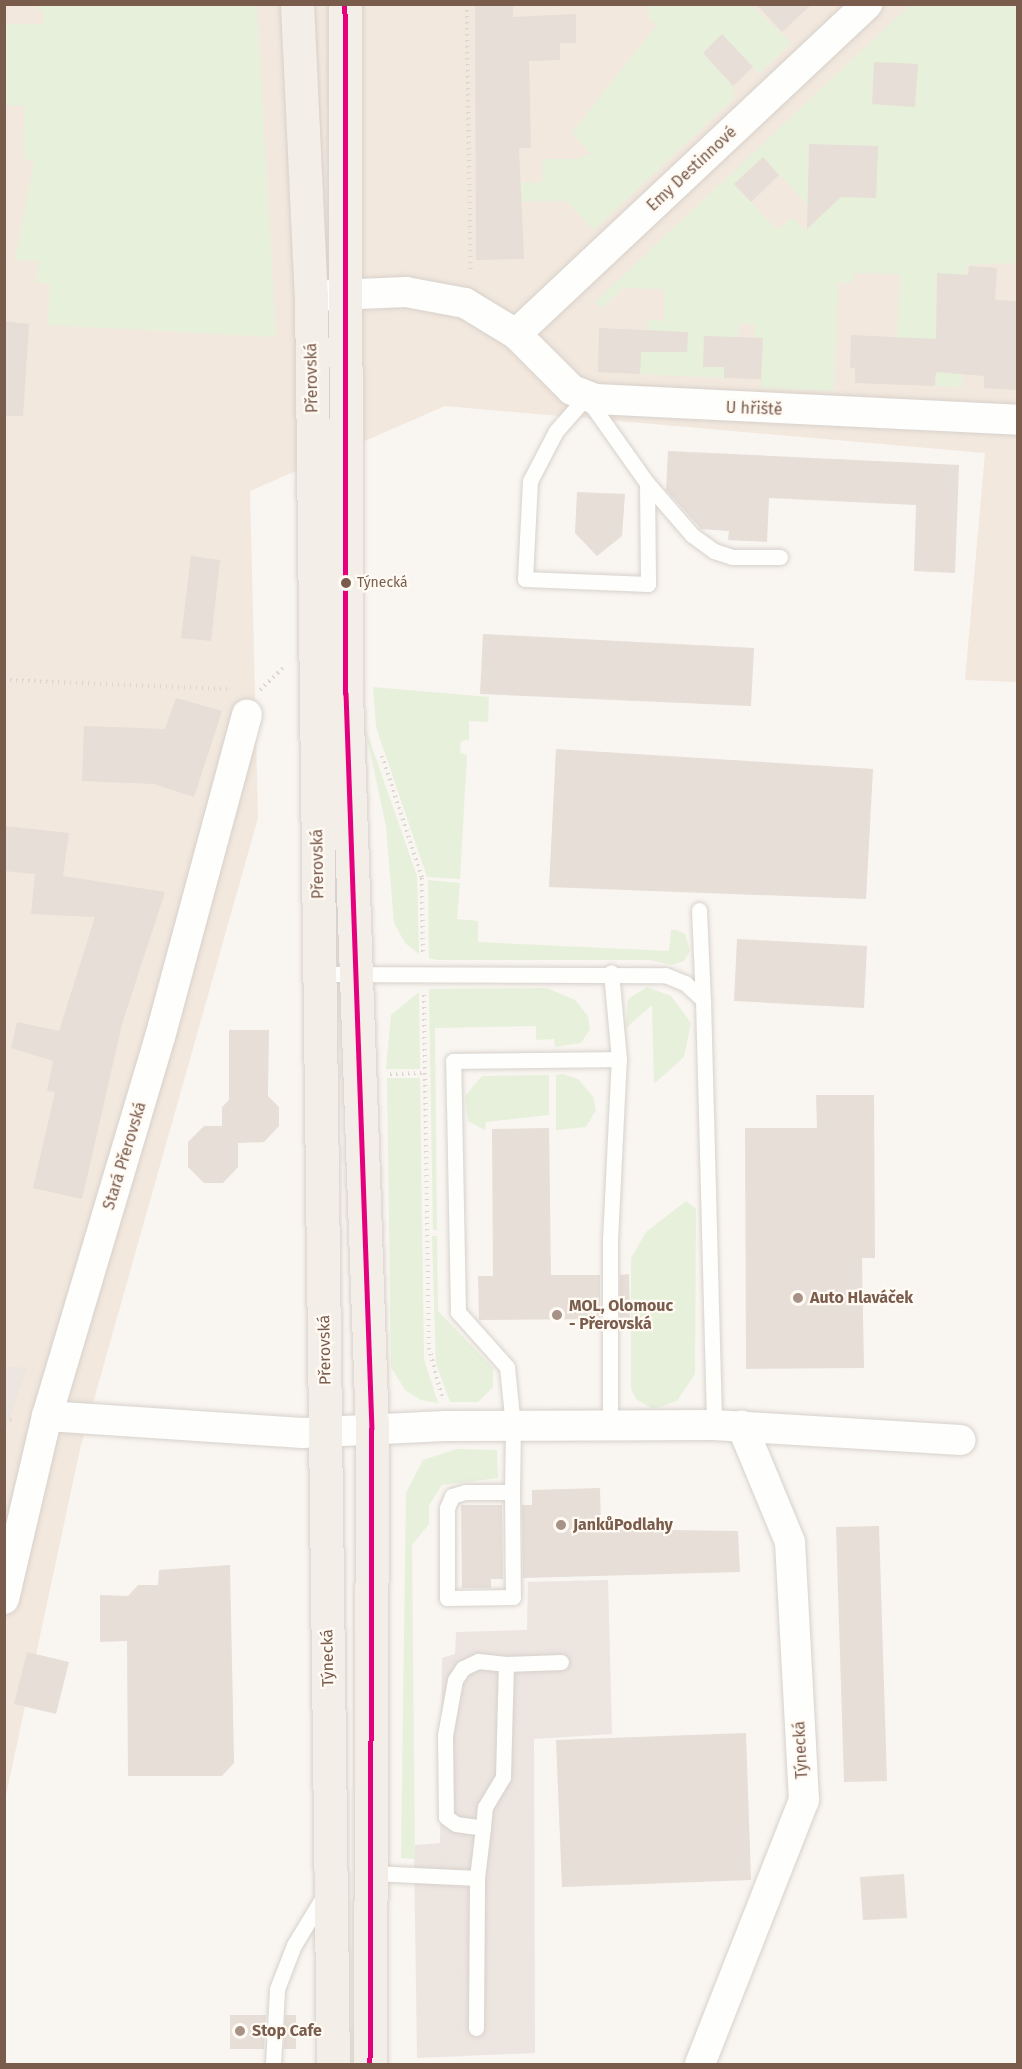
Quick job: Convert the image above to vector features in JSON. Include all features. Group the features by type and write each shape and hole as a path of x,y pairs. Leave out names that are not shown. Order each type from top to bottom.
{"main road":[{"name":"Přerovská","path":"326,1432 320,974 326,295 345,4"},
{"name":"Přerovská","path":"297,6 326,295 359,973 372,1429"},
{"path":"370,2064 372,1429"},
{"name":"Týnecká","path":"326,1432 333,2064"}],"street":[{"name":"Emy Destinnové","path":"516,334 867,4"},
{"path":"326,295 406,292 465,303 516,334"},
{"name":"U hřiště","path":"516,334 566,385 586,397 645,404 1017,420"},
{"name":"Stará Přerovská","path":"4,1599 47,1416 160,1037 248,696"},
{"path":"47,1416 326,1432 610,1424 728,1425 961,1440"},
{"name":"Týnecká","path":"700,2064 804,1800 790,1542 728,1425"}],"lane":[{"path":"647,483 648,584 525,579 530,481 556,430 586,397 647,483 692,536 714,551 732,557 780,557"},
{"path":"699,910 728,1425"},
{"path":"610,1424 610,1240 619,1059 611,972"},
{"path":"320,974 611,972 664,975 685,983 703,1000"},
{"path":"512,1492 465,1492 452,1496 447,1508 447,1598 513,1597 513,1426 507,1367 458,1312 453,1061 619,1059"},
{"path":"483,1828 456,1824 446,1817 446,1735 455,1680 463,1668 478,1661 506,1664 561,1662"},
{"path":"476,2028 477,1878 485,1807 502,1777 506,1664"},
{"path":"372,1873 477,1878"},
{"path":"273,2064 272,2011 284,1967 331,1887"}],"path":[{"path":"465,303 471,279 467,4"},
{"path":"4,680 248,696 287,663"},
{"path":"424,991 429,1348 444,1402"},
{"path":"386,1074 425,1073"}],"shaded area":[{"path":"5,5 1017,5 1017,682 965,680 985,453 445,406 250,491 258,818 80,1449 5,1800"},
{"path":"4,1366 27,1368 5,1433"},
{"path":"608,1580 612,1734 534,1739 535,2053 417,2058 414,1845 440,1843 442,1658 455,1654 456,1632 527,1630 528,1582"}],"green space":[{"path":"33,5 257,5 276,337 48,325 50,284 36,282 39,261 15,260 34,160 23,159 24,106 4,105 5,24 44,24 44,12"},
{"path":"649,5 751,5 792,43 759,73 722,35 703,53 733,86 734,98 594,230 566,201 476,202 491,184 542,182 543,159 578,159 591,154 572,133 657,25 648,18"},
{"path":"910,5 1017,5 1017,263 967,265 962,387 935,386 936,340 897,338 900,274 854,273 853,283 838,283 834,391 761,388 763,339 754,338 754,324 739,324 738,337 704,336 703,366 724,367 724,378 640,374 641,352 648,352 647,320 664,321 664,289 624,288 602,308 595,302","holes":["763,157 819,217 805,231 792,217 777,230 734,184"]},
{"path":"373,687 489,697 488,722 469,721 469,740 461,741 460,753 467,755 460,879 427,877 376,727"},
{"path":"364,724 417,876 419,954 405,943 394,923 386,826"},
{"path":"428,880 460,883 457,919 478,921 478,942 669,951 671,930 676,930 685,934 690,951 684,961 672,965 650,960 438,960 429,958"},
{"path":"647,987 671,996 691,1023 684,1057 654,1084 652,1005 626,1028 628,999"},
{"path":"547,988 575,1000 588,1016 590,1029 581,1043 555,1047 554,1039 536,1040 536,1026 435,1028 437,1230 433,1230 429,989"},
{"path":"419,992 420,1069 386,1069 391,1015"},
{"path":"563,1074 578,1079 593,1097 596,1110 586,1127 556,1130 556,1075"},
{"path":"549,1075 549,1115 486,1122 485,1130 468,1121 465,1096 482,1076"},
{"path":"387,1078 420,1078 424,1359 438,1403 421,1400 405,1390 391,1367"},
{"path":"686,1201 696,1209 695,1374 677,1401 653,1409 636,1399 631,1389 631,1258 646,1232"},
{"path":"432,1236 437,1236 438,1311 493,1368 493,1387 478,1402 450,1402 436,1364"},
{"path":"457,1449 497,1450 498,1478 442,1485 429,1505 429,1524 412,1545 415,1859 401,1858 406,1493 423,1460"}],"building":[{"path":"475,4 513,4 513,17 576,14 576,43 560,43 560,60 529,61 531,148 519,148 524,259 476,260"},
{"path":"756,4 812,4 782,32"},
{"path":"722,34 753,67 733,86 703,53"},
{"path":"874,62 918,64 915,107 872,104"},
{"path":"809,144 878,146 876,198 841,197 807,229"},
{"path":"763,157 779,175 751,202 734,184"},
{"path":"969,266 997,268 995,300 1017,301 1017,390 984,388 984,376 936,372 935,386 855,383 855,368 850,368 851,335 936,339 937,273 968,275"},
{"path":"4,321 29,324 23,416 4,416"},
{"path":"599,328 688,332 687,352 641,352 640,374 598,372"},
{"path":"704,336 763,338 761,379 724,378 724,367 703,367"},
{"path":"668,451 959,465 955,573 914,571 916,505 769,498 767,542 728,540 729,531 701,529 666,490"},
{"path":"577,492 625,494 622,536 597,556 575,533"},
{"path":"191,556 220,560 211,641 181,638"},
{"path":"483,634 754,648 751,706 480,694"},
{"path":"176,698 222,711 194,797 154,784 82,781 84,726 165,729"},
{"path":"556,749 873,769 866,899 549,887"},
{"path":"4,826 69,833 63,876 165,892 122,1024 82,1199 33,1188 55,1092 47,1091 53,1061 11,1048 17,1022 59,1031 95,917 31,914 35,874 4,871"},
{"path":"737,939 867,946 864,1008 734,1001"},
{"path":"229,1030 269,1030 268,1096 279,1107 279,1126 264,1142 238,1143 238,1167 223,1183 204,1183 188,1167 188,1142 204,1126 222,1126 222,1107 229,1100"},
{"path":"816,1095 874,1095 875,1258 862,1258 864,1368 746,1369 745,1128 817,1128"},
{"path":"549,1128 551,1275 600,1275 600,1319 479,1320 478,1276 493,1276 492,1129"},
{"path":"629,1274 630,1319 620,1319 620,1275"},
{"path":"600,1488 601,1529 738,1531 740,1572 523,1578 522,1505 532,1505 532,1490"},
{"path":"461,1505 502,1505 503,1579 491,1579 491,1588 462,1588"},
{"path":"879,1526 887,1781 844,1782 836,1527"},
{"path":"230,1565 234,1763 222,1776 128,1776 127,1641 100,1642 100,1595 128,1596 138,1585 158,1585 159,1570"},
{"path":"27,1652 69,1662 56,1714 14,1704"},
{"path":"746,1733 751,1880 562,1887 556,1740"},
{"path":"904,1874 907,1918 863,1920 860,1877"},
{"path":"230,2015 266,2015 264,2049 230,2049"},
{"path":"285,2015 296,2015 296,2049 284,2049"}],"transit line":[{"path":"345,4 346,693 372,1429 370,2064"}],"place":[{"name":"Týnecká","path":"346,583"},
{"name":"Auto Hlaváček","path":"798,1298"},
{"name":"MOL, Olomouc - Přerovská","path":"557,1315"},
{"name":"JankůPodlahy","path":"561,1525"},
{"name":"Stop Cafe","path":"240,2031"}]}
